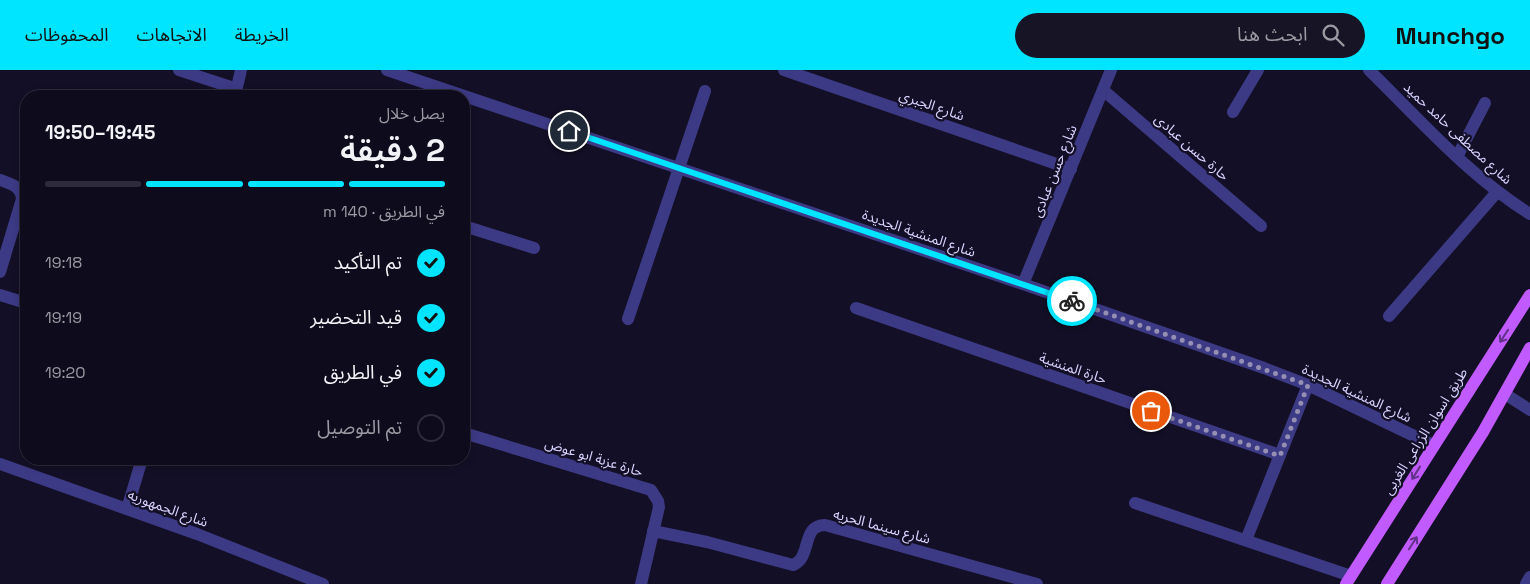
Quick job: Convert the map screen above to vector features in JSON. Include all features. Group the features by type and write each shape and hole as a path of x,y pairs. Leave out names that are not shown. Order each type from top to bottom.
{"main road":[{"name":"طريق اسوان الزراعى الغربى","path":"1349,580 1530,295"},
{"path":"1387,584 1465,461 1530,348"}],"street":[{"path":"179,70 229,90"},
{"path":"237,90 241,70"},
{"name":"شارع المنشية الجديدة","path":"387,70 447,90"},
{"name":"شارع الجبري","path":"784,70 1071,168"},
{"name":"شارع حسن عبادى","path":"1024,284 1112,70"},
{"path":"1233,112 1258,70"},
{"name":"شارع مصطفى حامد حميد","path":"1369,70 1457,157 1497,192 1530,214"},
{"name":"حارة حسن عبادى","path":"1103,90 1261,226"},
{"path":"628,319 705,91"},
{"name":"شارع المنشية الجديدة","path":"470,98 1024,284 1308,385 1433,446"},
{"path":"1457,157 1485,104"},
{"path":"0,180 15,185 20,191"},
{"path":"1389,316 1497,192"},
{"path":"0,272 20,206"},
{"path":"470,228 534,248"},
{"path":"0,295 20,301"},
{"name":"حارة المنشية","path":"856,308 1280,456"},
{"path":"1246,540 1308,385"},
{"path":"1505,394 1530,410"},
{"name":"حارة عزبة ابو عوض","path":"470,434 651,490 658,501 659,507 641,584"},
{"name":"شارع الجمهوريه","path":"0,464 243,551 323,584"},
{"path":"127,509 140,465"},
{"path":"1135,502 1246,540 1349,580"},
{"name":"شارع سينما الحريه","path":"654,531 707,542 793,565 801,560 811,530 820,525 825,525 1037,584"},
{"path":"1526,584 1530,577"}],"way so far":[{"path":"1072,301 1308,385 1280,456 1151,411"}],"route":[{"path":"569,131 1072,301"}]}
